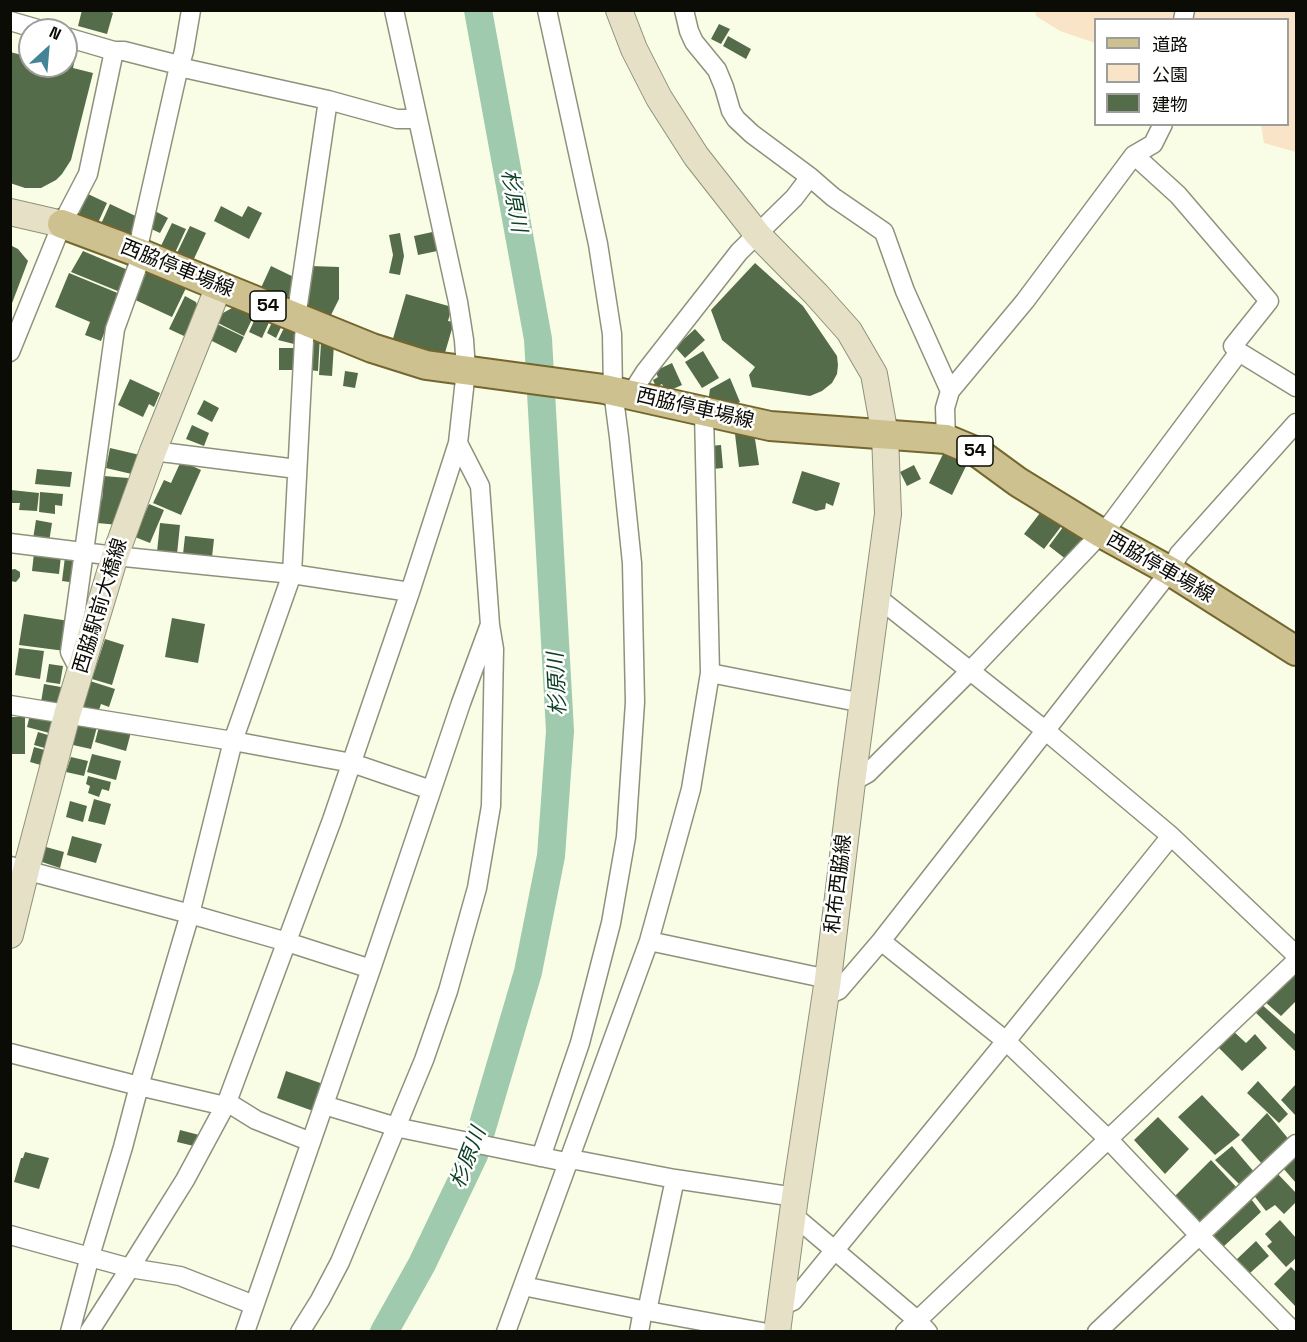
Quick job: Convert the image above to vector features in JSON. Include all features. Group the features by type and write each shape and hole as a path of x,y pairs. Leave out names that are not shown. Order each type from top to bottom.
{"main road":[{"name":"西脇停車場線","path":"62,224 140,253 372,348 426,365 616,392 770,426 946,439 977,452 1018,482 1101,533 1170,571 1296,651"}],"street":[{"path":"80,671 70,652 116,329 140,253 184,51 190,10"},
{"path":"89,1332 185,1180 226,1104 352,763 458,443 472,371 394,10"},
{"path":"538,1156 580,1043 611,923 626,837 635,702 632,563 619,436 612,334 598,244 547,10"},
{"name":"和布西脇線","path":"619,10 634,49 659,98 696,156 758,235 849,331 874,374 885,435 888,514 826,987 777,1332"},
{"path":"684,10 688,31 717,70 736,119 832,197 884,232 905,291 950,391"},
{"path":"78,40 171,63 179,67 328,100 397,118 418,119"},
{"path":"10,352 62,224 88,174 114,51"},
{"path":"70,1332 190,914 233,741 292,574 301,320 328,100"},
{"path":"946,439 945,408 950,391 1025,302 1134,155 1153,144 1162,126"},
{"path":"1134,155 1178,195 1269,301 1233,345 1239,352 1296,387"},
{"path":"616,392 645,372 739,252 794,198 810,177"},
{"path":"10,212 62,224"},
{"name":"西脇駅前大橋線","path":"10,935 18,868 115,556 153,451 219,286"},
{"path":"852,782 868,772 970,671 1112,522 1239,352"},
{"path":"506,1332 649,940 691,789 710,673 704,412"},
{"path":"649,940 839,990 881,941 1170,571 1179,554 1296,423"},
{"path":"300,1332 320,1300 339,1262 398,1127 448,991 477,888 491,806 494,649 490,625 480,486 458,443"},
{"path":"153,451 297,469"},
{"path":"10,543 292,574 410,592"},
{"path":"877,597 1046,730 1171,836 1296,955"},
{"path":"245,1332 490,625"},
{"path":"710,673 863,703"},
{"path":"10,705 352,763 431,790"},
{"path":"781,1306 793,1301 1171,836"},
{"path":"18,868 190,914 371,969"},
{"path":"881,941 1006,1041 1108,1139 1199,1235 1294,1328"},
{"path":"324,1105 398,1127 561,1161 576,1160 675,1179 794,1206 835,1250 916,1328 1108,1139 1296,961"},
{"path":"10,1053 139,1086 226,1104 256,1120 311,1142"},
{"path":"1097,1332 1296,1144"},
{"path":"639,1332 675,1179"},
{"path":"10,1235 130,1268 180,1276 254,1305"},
{"path":"523,1286 762,1332"}],"green space":[{"path":"1035,11 1296,11 1296,152 1264,143 1261,126 1289,126 1289,18 1094,18 1094,43 1060,31 1036,16"}],"building":[{"path":"82,10 105,10 113,13 107,34 78,26"},
{"path":"719,24 730,29 721,44 711,39"},
{"path":"728,36 751,49 746,59 723,46"},
{"path":"10,52 18,54 18,78 78,78 78,69 93,73 71,160 62,174 41,188 25,188 10,183"},
{"path":"88,194 107,203 97,225 78,216"},
{"path":"110,204 142,219 132,239 101,224"},
{"path":"221,206 242,217 248,206 262,213 249,239 214,221"},
{"path":"155,211 168,218 160,233 147,227"},
{"path":"172,223 186,229 174,255 160,248"},
{"path":"190,226 206,233 192,263 176,255"},
{"path":"437,231 442,250 418,255 414,236"},
{"path":"400,233 404,256 400,275 389,273 393,255 389,235"},
{"path":"10,245 18,249 28,261 11,306"},
{"path":"83,251 128,270 120,292 71,272"},
{"path":"755,263 803,306 837,356 837,374 832,383 822,391 810,396 752,387 749,375 755,367 722,340 711,310"},
{"path":"271,266 300,280 295,308 260,290"},
{"path":"311,266 339,267 339,299 328,321 303,308 310,293"},
{"path":"145,268 186,288 172,317 131,298"},
{"path":"69,273 120,294 101,341 85,335 90,322 55,307"},
{"path":"406,294 452,307 448,321 454,322 444,356 392,342"},
{"path":"185,296 196,302 198,308 184,336 169,329"},
{"path":"241,303 256,311 244,336 218,323 223,313"},
{"path":"258,312 271,318 262,338 249,332"},
{"path":"274,318 283,323 276,338 267,333"},
{"path":"287,322 300,328 298,345 278,340"},
{"path":"217,324 244,337 236,353 210,340"},
{"path":"695,329 705,340 685,358 675,347"},
{"path":"310,334 320,336 318,371 308,370"},
{"path":"321,343 334,344 332,376 319,375"},
{"path":"279,348 298,348 298,370 279,370"},
{"path":"703,351 719,378 702,388 685,362"},
{"path":"672,363 682,385 666,392 662,384 656,387 653,380 658,377 655,371"},
{"path":"345,371 358,373 355,388 343,386"},
{"path":"730,378 740,402 727,408 708,403 710,389"},
{"path":"130,379 160,393 154,407 149,404 143,417 118,405"},
{"path":"204,400 219,408 212,422 197,414"},
{"path":"192,425 209,433 204,446 186,439"},
{"path":"745,433 755,439 759,465 739,467 735,434"},
{"path":"721,445 723,468 712,469 710,446"},
{"path":"110,448 140,455 136,475 106,468"},
{"path":"950,453 968,462 952,495 929,483 943,454"},
{"path":"181,461 201,470 181,515 153,503 164,480 171,483"},
{"path":"914,465 921,479 907,486 900,472"},
{"path":"37,469 72,472 70,487 35,484"},
{"path":"802,471 840,483 833,506 826,503 825,509 816,511 792,503"},
{"path":"104,476 128,478 126,501 121,501 119,525 97,523"},
{"path":"11,490 39,493 37,511 19,510 20,503 10,503"},
{"path":"40,492 63,494 62,506 55,505 55,514 39,512"},
{"path":"149,504 164,510 150,543 135,537"},
{"path":"1043,509 1063,524 1044,549 1024,534"},
{"path":"36,520 52,523 49,542 33,539"},
{"path":"160,523 180,525 177,554 157,552"},
{"path":"1066,523 1085,537 1067,560 1049,546"},
{"path":"185,536 214,539 212,557 183,554"},
{"path":"34,553 61,556 59,574 32,571"},
{"path":"65,557 79,558 76,583 62,581"},
{"path":"15,569 20,572 20,577 16,582 10,581 10,570"},
{"path":"24,614 69,621 65,651 19,645"},
{"path":"172,618 205,624 198,663 165,657"},
{"path":"105,639 124,645 112,685 92,679"},
{"path":"19,648 44,651 40,679 15,675"},
{"path":"49,664 63,666 60,684 46,682"},
{"path":"90,681 115,689 109,707 101,704 98,713 81,708"},
{"path":"44,684 61,687 58,705 41,702"},
{"path":"31,711 57,718 53,734 27,727"},
{"path":"10,717 25,717 25,754 10,754"},
{"path":"79,722 97,727 91,749 73,745"},
{"path":"100,723 131,732 126,751 95,742"},
{"path":"38,732 51,736 48,749 34,745"},
{"path":"34,747 48,751 44,766 30,762"},
{"path":"92,754 121,761 116,780 87,772"},
{"path":"71,757 88,761 84,776 66,772"},
{"path":"88,776 111,782 109,791 102,789 99,797 88,793 90,786 86,784"},
{"path":"94,799 111,804 105,825 88,821"},
{"path":"70,801 87,806 83,822 66,817"},
{"path":"72,836 102,844 96,863 67,855"},
{"path":"46,847 64,852 60,868 42,862"},
{"path":"1296,969 1296,1001 1281,1016 1264,1001"},
{"path":"1260,1003 1296,1035 1296,1052 1253,1010"},
{"path":"1231,1029 1246,1043 1255,1034 1267,1048 1242,1071 1215,1044"},
{"path":"286,1071 326,1085 316,1112 277,1098"},
{"path":"1258,1081 1288,1114 1279,1123 1247,1093"},
{"path":"1296,1084 1296,1116 1281,1100"},
{"path":"1202,1095 1240,1135 1215,1155 1178,1117"},
{"path":"1267,1113 1291,1142 1262,1164 1241,1140"},
{"path":"1158,1117 1189,1149 1165,1174 1134,1140"},
{"path":"180,1130 203,1136 198,1147 177,1142"},
{"path":"1232,1146 1255,1173 1242,1187 1215,1160"},
{"path":"1296,1151 1296,1183 1282,1167"},
{"path":"25,1152 49,1158 39,1189 14,1182"},
{"path":"1211,1160 1240,1191 1201,1227 1172,1199"},
{"path":"1276,1172 1296,1193 1296,1202 1284,1214 1275,1205 1266,1211 1252,1193"},
{"path":"1248,1195 1261,1212 1223,1247 1208,1234"},
{"path":"1280,1220 1296,1238 1296,1258 1286,1267 1267,1246 1272,1242 1265,1234"},
{"path":"1256,1241 1269,1256 1250,1273 1236,1260"},
{"path":"1291,1267 1296,1272 1296,1307 1274,1284"}],"waterway":[{"name":"杉原川","path":"384,1332 422,1264 474,1155 528,972 551,856 560,731 538,339 478,10"}]}
